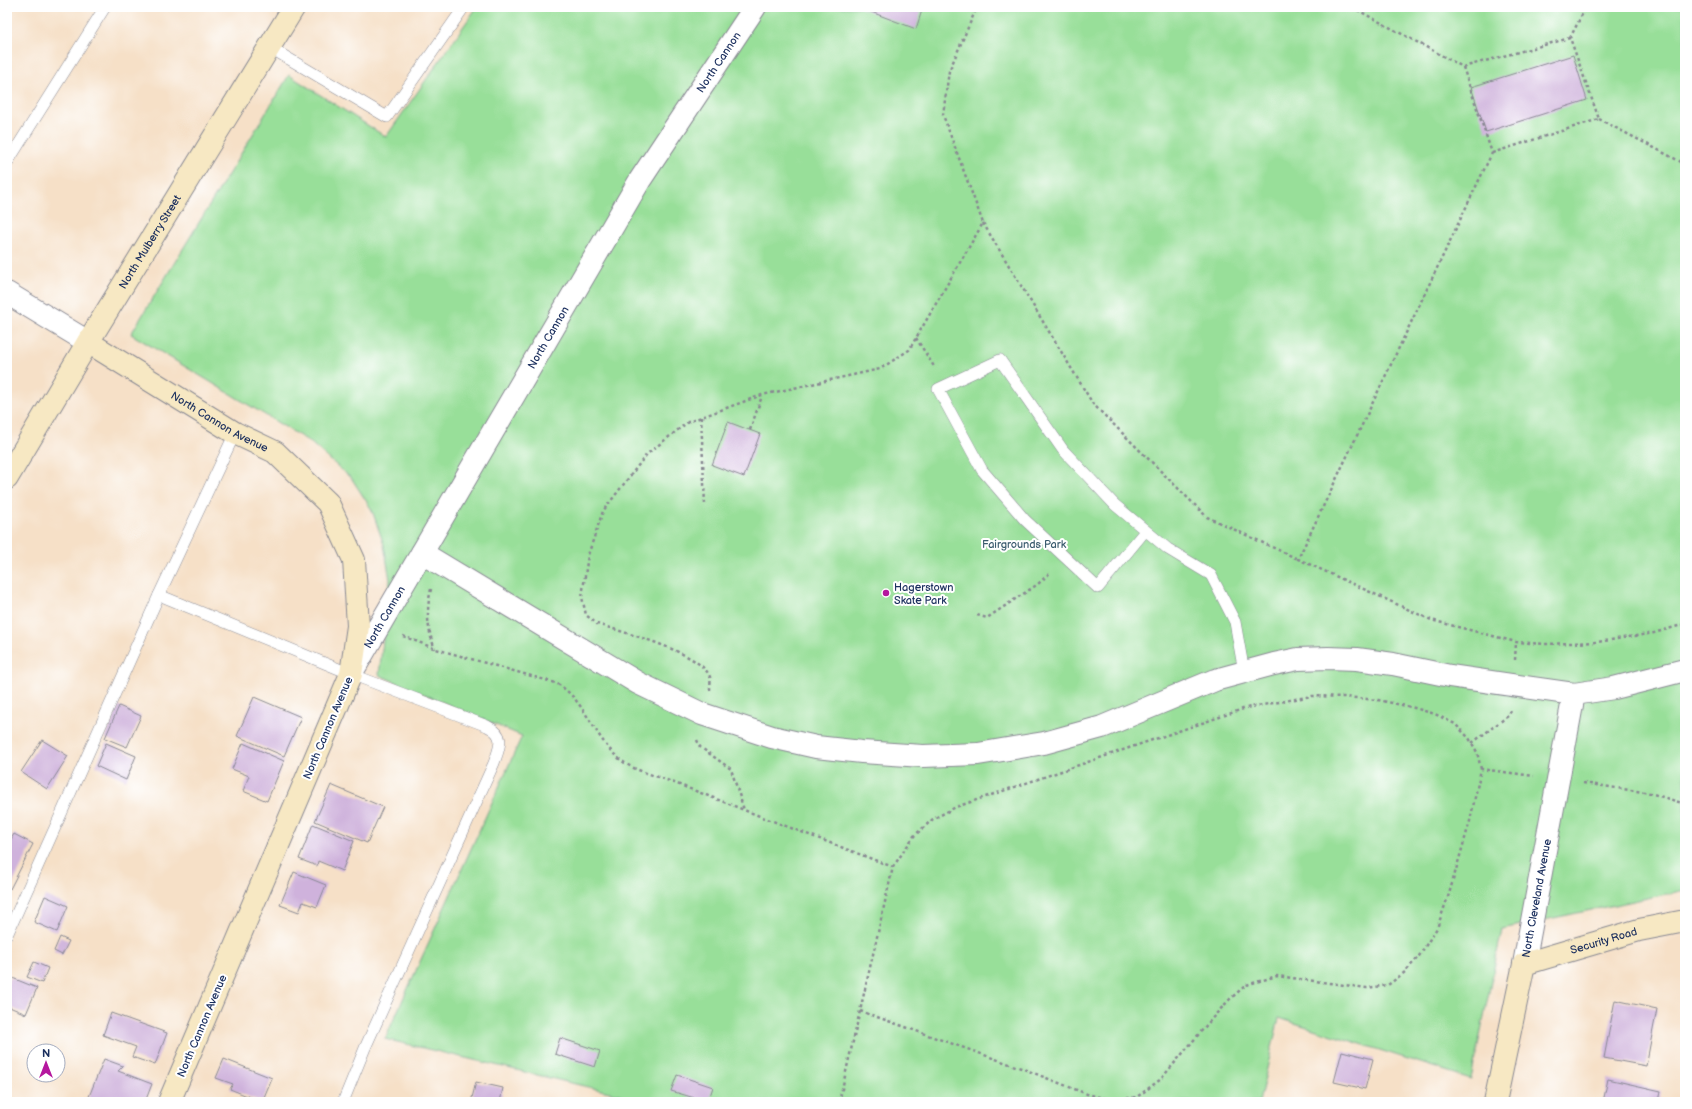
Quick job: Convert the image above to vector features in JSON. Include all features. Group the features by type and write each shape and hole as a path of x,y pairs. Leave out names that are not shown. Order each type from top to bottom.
{"street":[{"name":"North Mulberry Street","path":"7,478 88,342 294,7"},
{"name":"North Cannon","path":"351,674 430,557 640,180 755,7"},
{"path":"7,293 88,342"},
{"name":"North Cannon Avenue","path":"88,342 235,432 275,452 328,503 354,560 358,626 351,674 169,1102"},
{"path":"430,557 638,683 702,714 772,737 816,746 862,752 923,756 978,754 1044,743 1102,727 1215,680 1298,659 1357,659 1392,664 1450,676 1574,694 1614,688 1685,670"},
{"name":"North Cleveland Avenue","path":"1495,1102 1524,964 1574,694"},
{"name":"Security Road","path":"1524,964 1639,930 1685,921"}],"lane":[{"path":"7,163 105,7"},
{"path":"270,47 388,117 464,7"},
{"path":"1146,531 1098,588 1025,520 982,470 938,389 1000,360 1063,450 1115,505 1168,548 1211,575 1235,622 1244,672"},
{"path":"7,935 159,595 235,432"},
{"path":"159,595 351,674 487,726 496,730 500,737 500,746 494,763 365,1048 343,1102"}],"path":[{"path":"977,7 949,71 943,115 983,223 1093,404 1207,517 1432,620 1516,642 1545,644 1598,642 1654,633 1685,624"},
{"path":"1298,559 1492,153 1463,67 1352,7"},
{"path":"1463,67 1570,38 1586,7"},
{"path":"1570,38 1600,118 1685,164"},
{"path":"1492,153 1600,118"},
{"path":"744,810 730,770 700,747 696,736 710,692 710,677 698,663 681,652 597,624 586,615 582,597 588,555 603,511 646,454 688,422 762,395 880,369 909,350 983,223"},
{"path":"916,338 947,385"},
{"path":"750,430 762,395"},
{"path":"701,417 705,505"},
{"path":"430,557 430,597 428,620 430,634 436,649"},
{"path":"977,615 987,618 1038,584 1065,557"},
{"path":"400,635 436,649 556,683 566,688 575,698 608,748 622,761 640,770 893,867"},
{"path":"839,1102 893,867 914,836 933,819 956,807 1246,708 1312,696 1378,700 1435,714 1454,724 1469,738 1477,752 1481,768 1470,821 1449,894 1437,928 1419,956 1405,972 1388,985 1367,988 1277,976 1246,985 1215,1015 1161,1079 1137,1097 1112,1100 1087,1094 1021,1068 860,1012"},
{"path":"1481,768 1650,793 1685,804"}],"green space":[{"name":"Fairgrounds Park","path":"477,7 1685,7 1685,890 1502,929 1471,1079 1279,1018 1259,1102 621,1102 622,1095 385,1039 522,736 379,675 390,580 384,545 372,510 352,479 310,442 131,334 289,75 386,137"}],"building":[{"path":"858,7 923,7 916,29"},
{"path":"1573,55 1587,100 1486,132 1471,87"},
{"path":"728,422 760,434 744,477 712,465"},
{"path":"254,697 301,717 284,756 237,736"},
{"path":"119,706 141,716 127,747 105,738"},
{"path":"42,740 68,756 47,789 21,772"},
{"path":"106,743 136,756 126,780 96,766"},
{"path":"243,743 284,761 267,801 243,791 249,776 232,769"},
{"path":"331,785 383,807 367,843 315,821"},
{"path":"313,824 354,841 342,871 318,861 317,866 299,859"},
{"path":"14,834 33,844 10,889 7,887 7,846"},
{"path":"294,872 326,885 317,907 303,902 299,912 280,905"},
{"path":"45,896 68,906 57,932 34,922"},
{"path":"60,937 69,941 62,955 54,951"},
{"path":"34,962 48,968 42,983 27,977"},
{"path":"10,977 37,988 26,1014 7,1006 7,984"},
{"path":"1615,1000 1657,1009 1646,1066 1604,1058"},
{"path":"111,1013 167,1033 155,1065 132,1057 136,1047 103,1035"},
{"path":"560,1038 600,1051 595,1067 555,1054"},
{"path":"1342,1051 1373,1059 1365,1089 1334,1082"},
{"path":"104,1059 123,1066 118,1071 152,1084 145,1102 95,1102 88,1099"},
{"path":"224,1059 272,1078 262,1102 230,1089 233,1084 216,1078"},
{"path":"677,1075 713,1087 708,1102 671,1091"},
{"path":"1608,1079 1661,1091 1659,1102 1603,1102"},
{"path":"476,1082 503,1088 500,1102 471,1102"}],"place":[{"name":"Hagerstown Skate Park","path":"886,593"}]}
